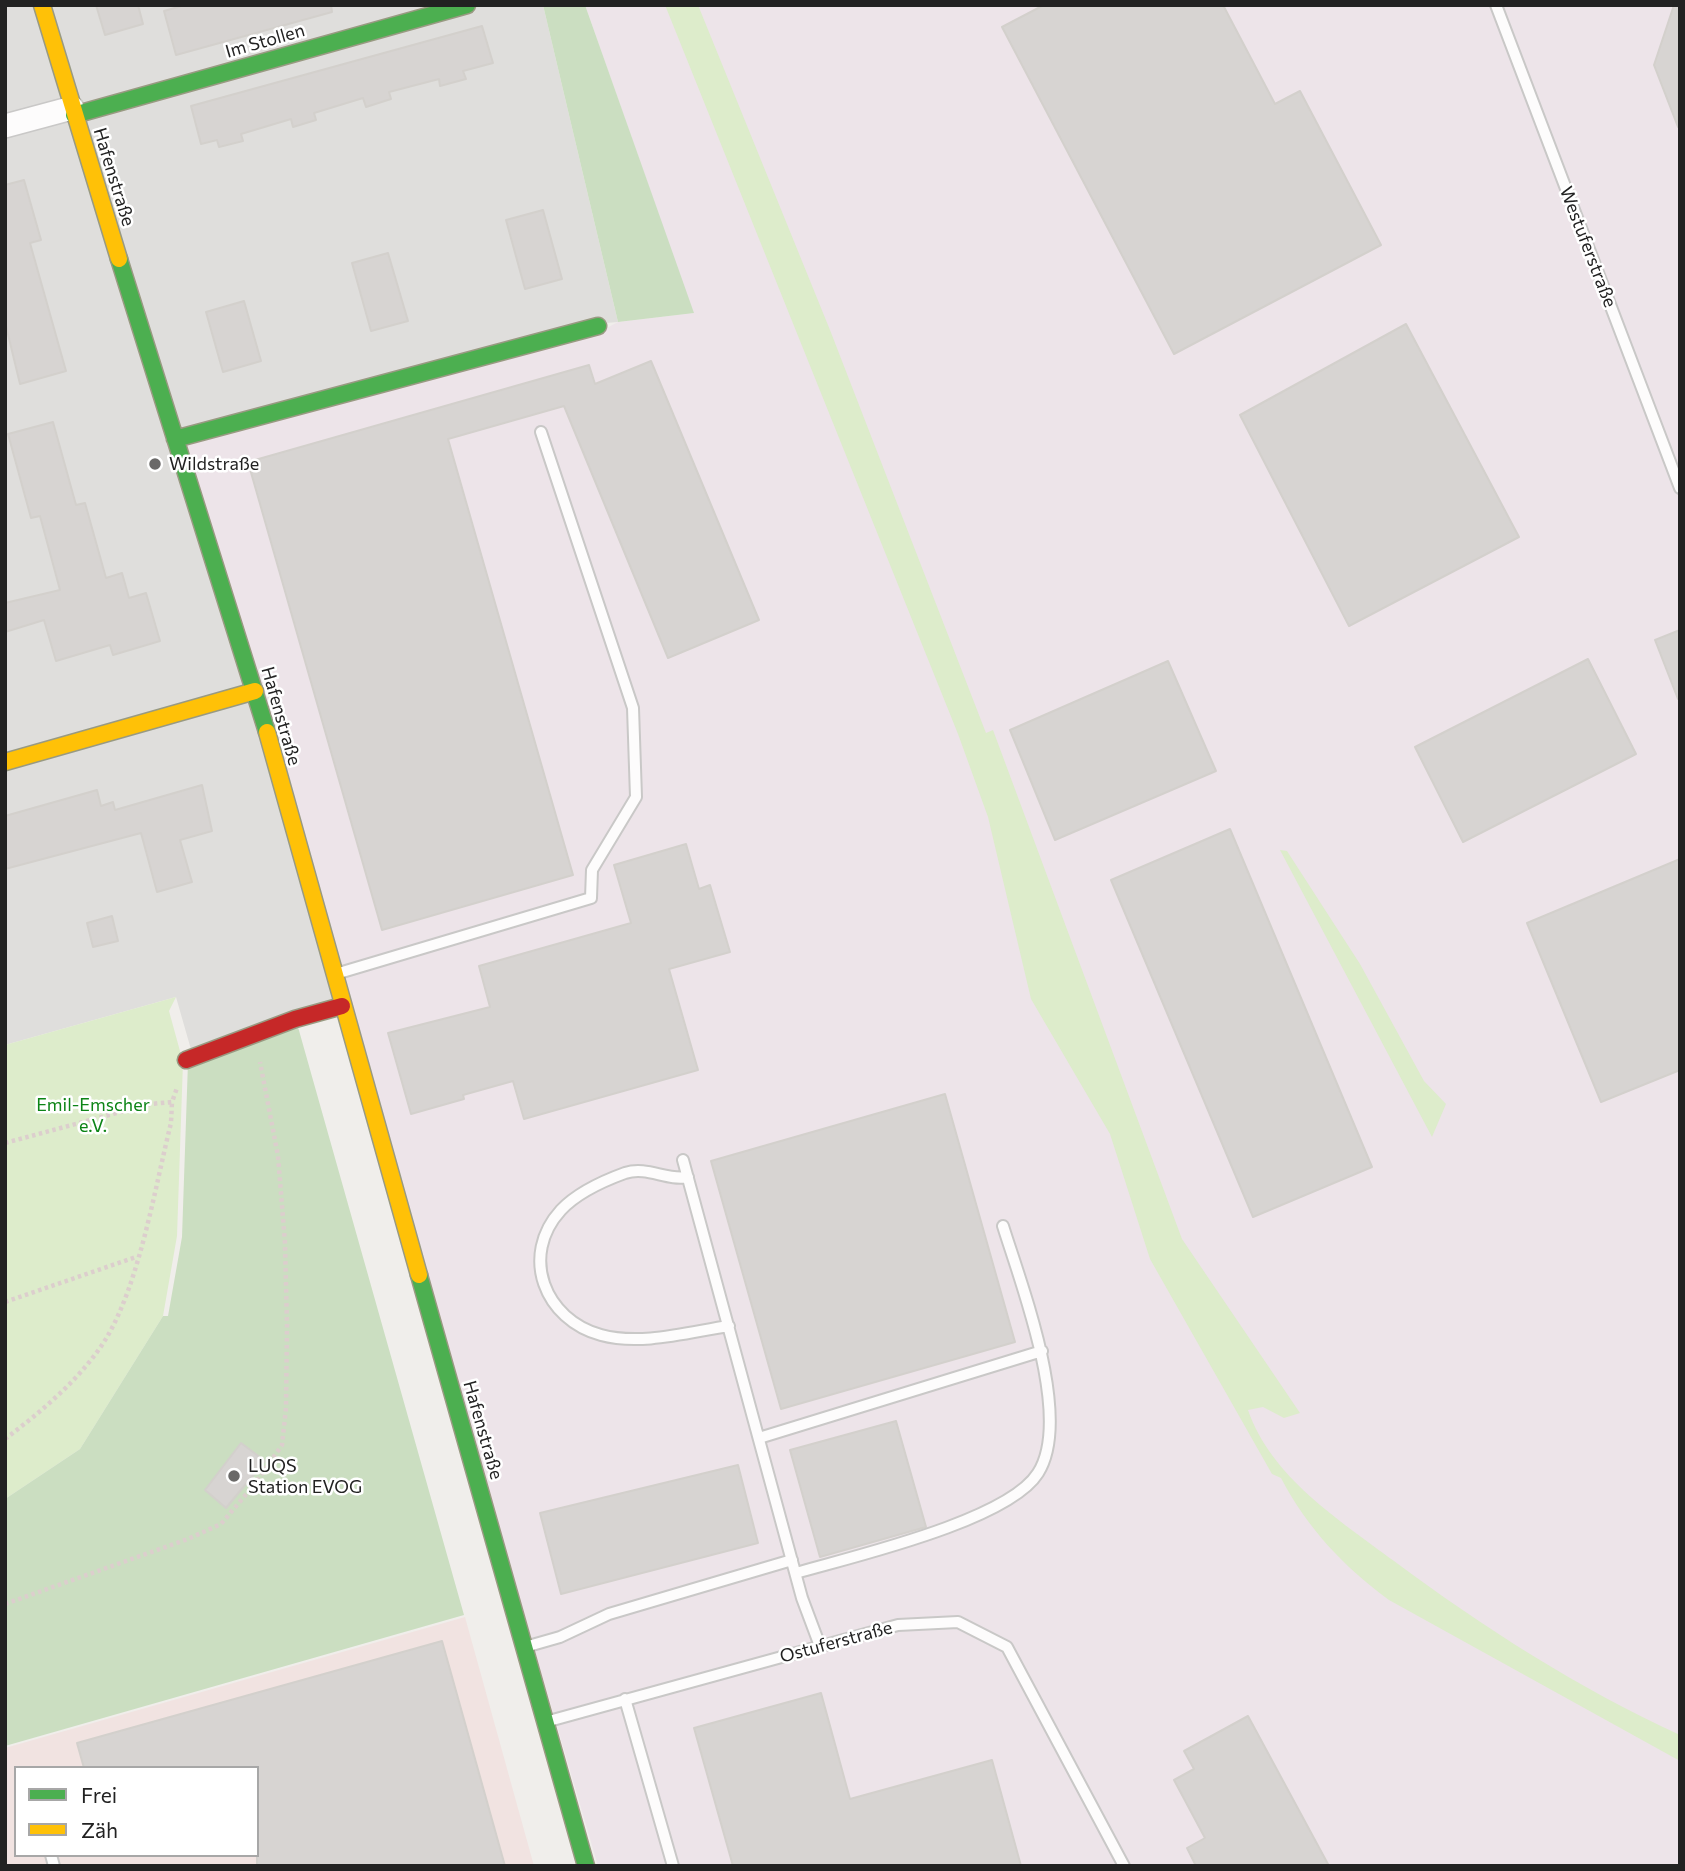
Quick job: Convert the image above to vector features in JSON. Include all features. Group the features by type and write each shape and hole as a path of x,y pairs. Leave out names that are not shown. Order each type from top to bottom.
{"street":[{"name":"Hafenstraße","path":"42,5 255,691 586,1866"},
{"name":"Im Stollen","path":"73,111 467,5"},
{"path":"5,126 73,111"},
{"path":"175,439 598,326"},
{"path":"5,762 255,691"},
{"path":"186,1060 254,1034 342,1006"}],"lane":[{"name":"Westuferstraße","path":"1496,5 1680,488"},
{"path":"334,974 592,898 592,870 636,797 633,708 541,432"},
{"path":"683,1160 792,1560 820,1646"},
{"path":"688,1177 681,1178 647,1170 629,1172 577,1196 560,1211 541,1245 546,1291 558,1312 576,1325 603,1335 633,1340 729,1326"},
{"path":"796,1573 931,1535 1007,1500 1038,1474 1049,1446 1042,1351 1003,1226"},
{"path":"759,1438 1042,1351"},
{"path":"524,1647 560,1637 609,1614 792,1560"},
{"name":"Ostuferstraße","path":"546,1722 898,1625 958,1622 1007,1647 1124,1866"},
{"path":"625,1699 673,1866"}],"path":[{"path":"5,1604 188,1539 221,1524 254,1485 282,1445 286,1408 288,1326 285,1243 278,1156 254,1034"},
{"path":"5,1439 75,1377 107,1338 129,1290 171,1123 172,1102 186,1060"},
{"path":"5,1143 150,1104 172,1102"},
{"path":"5,1301 137,1256"}],"shaded area":[{"path":"5,5 543,5 618,322 594,324 337,1003 192,1053 176,997 5,1045"},
{"path":"585,5 1680,5 1680,1866 598,1866 180,440 601,331 618,322 693,313"},
{"path":"465,1617 534,1866 5,1866 5,1748"}],"green space":[{"path":"543,5 585,5 694,313 618,322"},
{"path":"665,5 698,5 830,330 986,733 993,730 1182,1239 1300,1413 1284,1418 1263,1407 1248,1410 1259,1434 1273,1456 1309,1495 1351,1530 1428,1586 1532,1656 1680,1735 1680,1761 1389,1600 1357,1574 1328,1545 1303,1514 1281,1478 1272,1474 1150,1259 1110,1134 1031,999 988,817 958,734"},
{"path":"1280,850 1287,851 1360,964 1424,1081 1446,1104 1432,1137"},
{"name":"Emil-Emscher e.V.","path":"176,997 169,1011 183,1062 177,1236 163,1316 80,1449 5,1499 5,1045"},
{"path":"298,1027 464,1615 5,1746 5,1499 80,1449 163,1316 168,1316 182,1237 188,1062"}],"building":[{"path":"96,5 138,5 143,24 105,35"},
{"path":"185,5 331,5 332,12 176,55 164,11"},
{"path":"1044,5 1223,5 1275,104 1300,91 1381,245 1174,354 1002,27"},
{"path":"1674,5 1680,5 1678,127 1654,65"},
{"path":"482,26 493,63 463,71 466,79 440,86 439,79 389,92 391,99 366,107 363,98 314,113 316,120 293,127 291,119 241,134 243,141 219,147 217,140 201,144 191,106"},
{"path":"24,180 41,240 30,243 66,371 20,384 5,322 5,185"},
{"path":"543,210 562,279 525,289 506,220"},
{"path":"388,253 408,321 371,331 352,263"},
{"path":"244,301 261,361 223,372 206,312"},
{"path":"1406,324 1519,537 1349,626 1240,415"},
{"path":"651,361 759,620 668,658 564,406 448,439 573,875 382,930 248,462 589,365 595,384"},
{"path":"53,422 76,505 85,503 106,578 122,573 129,598 146,593 160,641 113,655 110,645 56,661 44,620 5,632 5,603 60,590 40,516 31,518 8,434"},
{"path":"1680,630 1680,699 1678,699 1655,640"},
{"path":"1588,659 1636,754 1463,842 1415,747"},
{"path":"1168,661 1216,771 1055,840 1010,730"},
{"path":"202,785 212,831 180,840 192,882 157,892 141,833 5,869 5,816 97,790 101,806 113,802 115,810"},
{"path":"1230,829 1372,1167 1253,1217 1111,880"},
{"path":"686,844 699,889 710,885 730,952 669,969 698,1070 524,1119 513,1081 411,1114 388,1033 490,1007 479,966 631,923 614,865"},
{"path":"1680,859 1680,1070 1601,1102 1527,923"},
{"path":"112,916 118,941 93,947 87,923"},
{"path":"945,1094 1015,1342 781,1409 711,1161"},
{"path":"896,1421 926,1527 820,1557 790,1450"},
{"name":"LUQS Station EVOG","path":"241,1443 265,1461 226,1508 205,1490"},
{"path":"738,1465 758,1543 561,1594 540,1513"},
{"path":"442,1641 505,1866 257,1866 259,1766 83,1766 77,1743"},
{"path":"821,1693 850,1799 992,1760 1021,1866 733,1866 694,1728"},
{"path":"1248,1716 1329,1866 1196,1866 1187,1848 1205,1838 1174,1780 1194,1769 1184,1751"}],"traffic: fast":[{"path":"74,115 467,5"},
{"path":"119,259 267,732"},
{"path":"175,439 598,326"},
{"path":"419,1275 586,1866"}],"traffic: slow":[{"path":"42,5 119,259"},
{"path":"5,762 255,691"},
{"path":"267,732 419,1275"}],"traffic: jam":[{"path":"186,1060 295,1019 342,1006"}],"place":[{"name":"Wildstraße","path":"155,464"},
{"name":"LUQS Station EVOG","path":"234,1476"}]}
